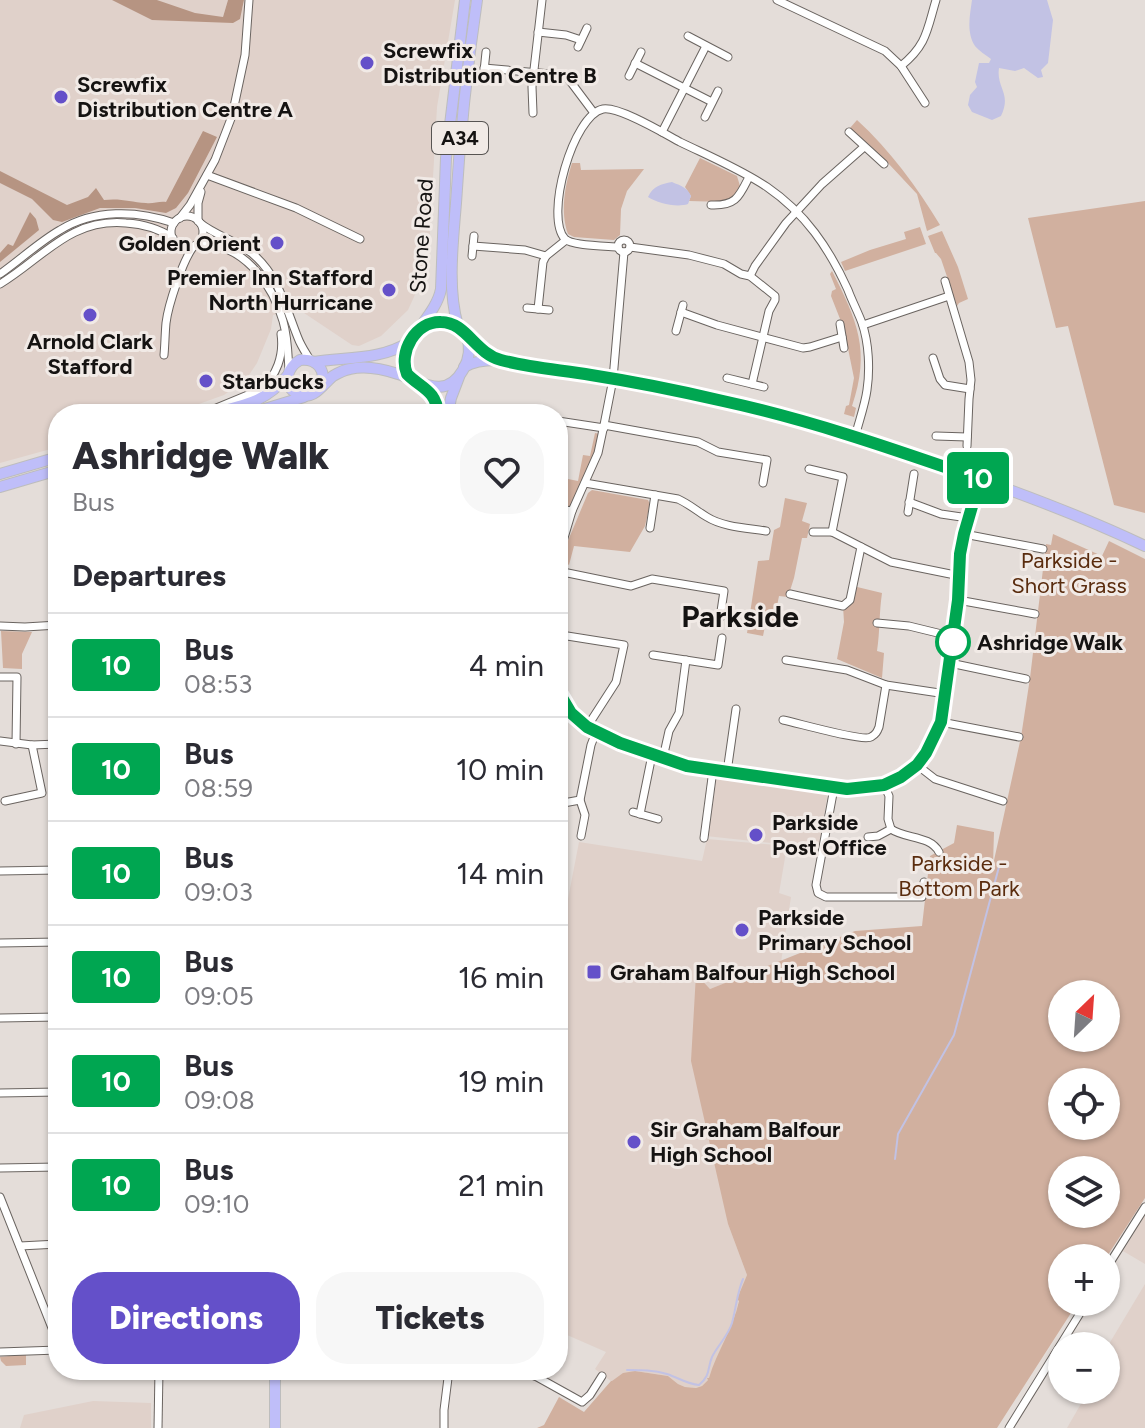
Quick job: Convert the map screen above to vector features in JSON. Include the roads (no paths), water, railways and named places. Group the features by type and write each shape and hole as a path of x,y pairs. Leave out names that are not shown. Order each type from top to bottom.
{"highway":[{"name":"Stone Road","path":"422,327 437,304 441,289 446,158 465,0"},
{"name":"Stone Road","path":"462,330 452,295 454,228 461,123 477,0"},
{"path":"411,378 405,369 406,350 422,327 429,324 441,322 462,330 476,345 498,360"},
{"path":"450,404 469,354 462,330"},
{"path":"244,404 272,393 297,362 392,351 410,341"},
{"path":"424,386 442,386 478,361 498,360 727,402 855,437 980,479 1145,546"},
{"path":"312,361 320,366 323,373 321,387"},
{"path":"280,404 312,395 336,374 357,368 375,368 411,378 424,386 436,404"},
{"path":"288,373 290,388 306,396"},
{"path":"0,474 48,460"},
{"path":"0,487 48,473"},
{"path":"275,1380 275,1428"}],"street":[{"path":"180,274 181,262 171,230 205,178 226,133 245,55 249,0"},
{"path":"542,0 532,87 534,109 544,106"},
{"path":"777,0 885,51 901,66 925,103"},
{"path":"901,66 913,57 924,41 936,0"},
{"path":"538,32 572,36 580,43 587,28"},
{"path":"688,36 728,57"},
{"path":"662,132 706,46"},
{"path":"483,81 486,52"},
{"path":"629,76 641,52"},
{"path":"635,63 712,102"},
{"path":"484,68 567,77 594,113"},
{"path":"705,117 718,91"},
{"path":"752,384 775,296 750,276 724,264 689,255 566,240 560,228 559,213 563,174 581,129 594,113 613,109 766,186 797,211 818,235 835,262 863,325 867,349 867,390 855,437"},
{"path":"849,132 884,164"},
{"path":"750,276 797,211 864,147"},
{"path":"711,205 727,204 739,196 749,177"},
{"path":"164,355 166,321 180,274 187,256 202,236 198,203 205,178"},
{"path":"205,178 296,208 360,239"},
{"path":"725,192 727,204"},
{"path":"0,274 59,230 75,222 126,213 177,220 190,217 239,245 262,263 283,296 299,341 312,361"},
{"path":"0,284 74,231 108,222 143,224 184,247 206,244 223,247 248,263 267,285 283,321 288,344 288,373"},
{"path":"472,256 474,236"},
{"path":"538,309 543,262 566,240"},
{"path":"473,246 525,250 546,256"},
{"path":"568,524 598,453 604,426 613,379 612,343 624,249"},
{"path":"936,436 967,442 971,380 969,362 945,281"},
{"path":"863,325 949,296"},
{"path":"527,308 549,310"},
{"path":"676,331 682,309 717,325 803,348 842,337"},
{"path":"228,404 260,390 273,376 282,342 278,310"},
{"path":"840,324 844,348"},
{"path":"933,358 945,385 970,389"},
{"path":"928,377 938,373"},
{"path":"727,378 764,387"},
{"path":"568,422 698,442 718,452 767,455 763,483"},
{"path":"809,469 843,477 832,532"},
{"path":"908,512 914,474"},
{"path":"568,708 596,732 687,766 847,789 884,785 901,777 917,765 926,753 941,722 954,637 964,534 980,479"},
{"path":"585,483 678,499 708,518 766,531"},
{"path":"650,528 655,495"},
{"path":"909,502 941,514 968,518"},
{"path":"568,510 572,511"},
{"path":"813,532 832,532 891,562 960,576"},
{"path":"964,534 1043,549"},
{"path":"790,594 843,606 850,600 861,547"},
{"path":"568,573 631,586 652,579 724,591 720,618"},
{"path":"958,600 1035,614"},
{"path":"877,623 909,626 954,637"},
{"path":"0,626 48,626"},
{"path":"568,636 624,645 616,682 587,727"},
{"path":"653,655 718,665 722,638"},
{"path":"663,758 669,731 679,713 686,660"},
{"path":"786,660 847,670 886,685 946,694"},
{"path":"950,663 1026,679"},
{"path":"0,677 17,677 16,744"},
{"path":"783,720 862,739 871,738 879,727 886,685"},
{"path":"727,772 736,709"},
{"path":"941,722 1019,737"},
{"path":"581,836 585,815 580,800 596,732"},
{"path":"0,741 48,744"},
{"path":"5,801 42,793 32,745"},
{"path":"652,755 636,813 658,819"},
{"path":"917,765 943,783 1003,801"},
{"path":"704,838 713,770"},
{"path":"884,785 889,796 891,829 928,841 936,845 939,852"},
{"path":"834,788 816,885 818,893 826,897 922,897 924,882"},
{"path":"568,802 580,800"},
{"path":"868,837 891,829"},
{"path":"0,871 48,870"},
{"path":"0,943 48,942"},
{"path":"0,1018 48,1017"},
{"path":"0,1093 48,1092"},
{"path":"0,1168 48,1167"},
{"path":"0,1197 48,1317"},
{"path":"1120,1247 1145,1207"},
{"path":"20,1246 48,1245"},
{"path":"1021,1428 1011,1425 1078,1316"},
{"path":"0,1352 48,1350"},
{"path":"542,1380 582,1402 602,1376"},
{"path":"158,1428 159,1380"},
{"path":"444,1428 448,1380"}],"water":[{"path":"972,0 1047,0 1053,20 1048,63 1041,70 1043,77 1038,78 1024,68 1015,71 999,68 1005,102 1001,116 992,120 972,112 968,105 970,95 977,87 975,82 979,63 989,63 991,59 977,48 970,35"},
{"path":"672,182 689,193 688,204 667,204 648,197 658,186"}],"waterway":[{"path":"895,1159 898,1134 954,1035 1000,863"},
{"path":"627,1370 662,1373 699,1385 730,1328 743,1279"}],"place":[{"name":"Screwfix Distribution Centre B","path":"367,63"},
{"name":"Screwfix Distribution Centre A","path":"61,97"},
{"name":"Golden Orient","path":"277,243"},
{"name":"Premier Inn Stafford North Hurricane","path":"389,290"},
{"name":"Arnold Clark Stafford","path":"90,315"},
{"name":"Starbucks","path":"206,381"},
{"name":"Ashridge Walk","path":"953,642"},
{"name":"Parkside Post Office","path":"756,835"},
{"name":"Parkside Primary School","path":"742,930"},
{"name":"Graham Balfour High School","path":"594,972"},
{"name":"Sir Graham Balfour High School","path":"634,1142"}],"district":[{"name":"Parkside","path":"740,617"}],"park label":[{"name":"Parkside - Short Grass","path":"1069,572"},
{"name":"Parkside - Bottom Park","path":"959,876"}]}
